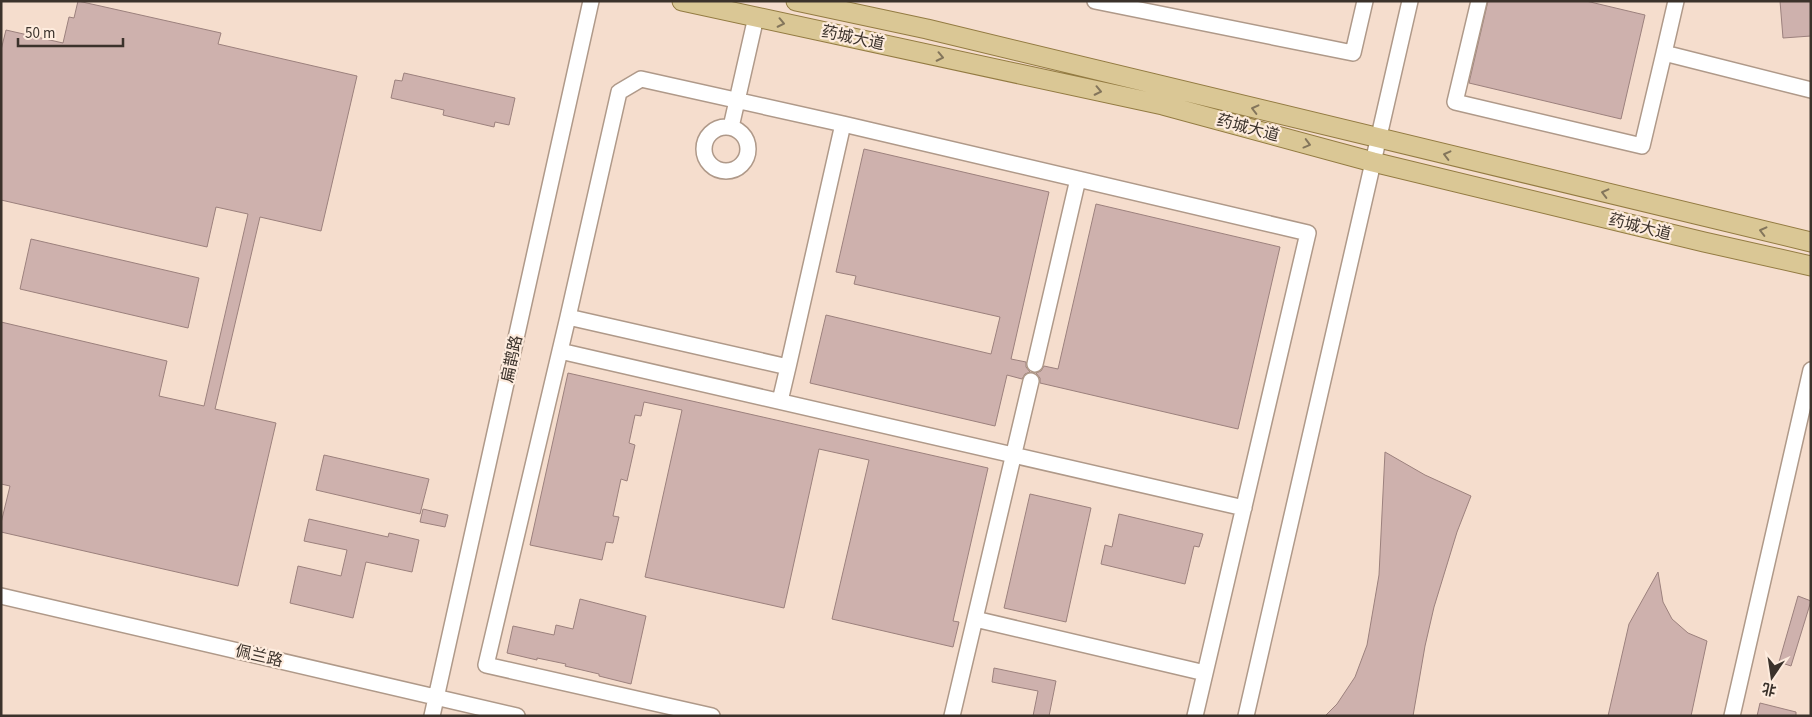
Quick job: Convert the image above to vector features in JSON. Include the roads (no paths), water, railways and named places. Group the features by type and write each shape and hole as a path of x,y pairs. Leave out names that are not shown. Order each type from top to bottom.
{"main road":[{"name":"药城大道","path":"682,1 1163,105 1373,162 1811,266"},
{"name":"药城大道","path":"796,1 936,31 1811,242"}],"street":[{"name":"扁鹊路","path":"432,716 591,1"},
{"path":"1095,1 1132,5 1353,53 1365,1"},
{"path":"1246,716 1410,1"},
{"path":"1479,1 1455,102 1642,146 1676,1"},
{"path":"731,127 756,17"},
{"path":"1664,53 1811,90"},
{"path":"712,716 486,665 619,92 641,79 843,124 1308,233 1195,716"},
{"path":"780,401 843,124"},
{"path":"1035,364 1078,179"},
{"path":"568,317 788,367"},
{"path":"560,351 1244,508"},
{"path":"1732,716 1811,370"},
{"path":"952,716 1031,381"},
{"name":"佩兰路","path":"1,596 517,716"},
{"path":"975,619 1205,673"}]}
